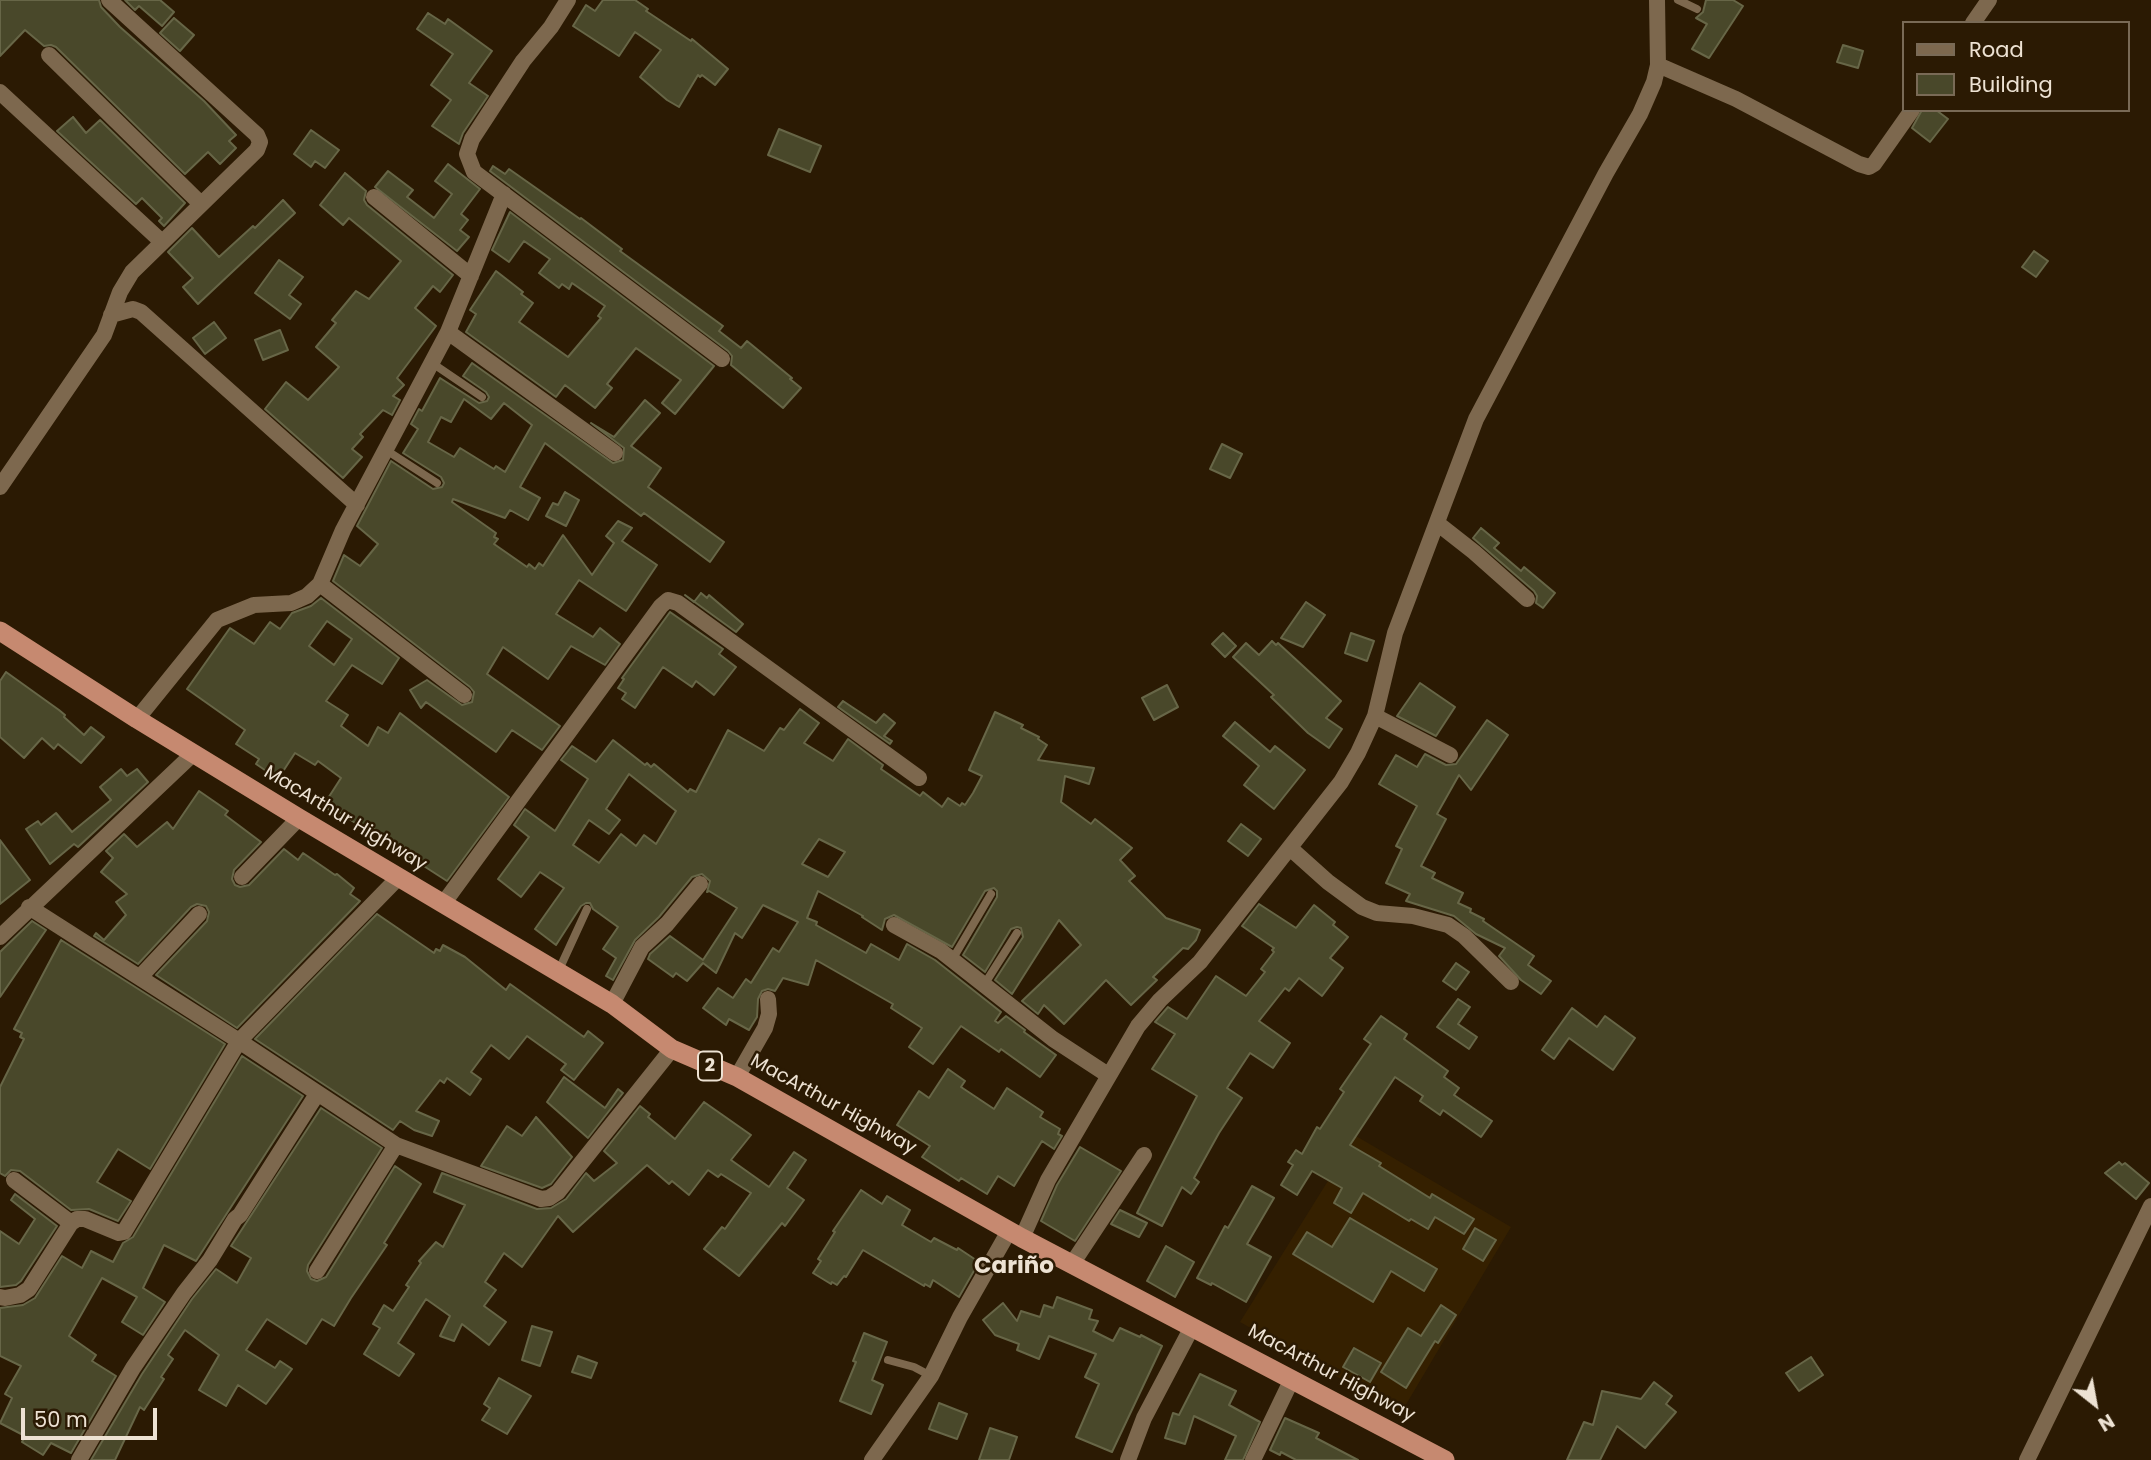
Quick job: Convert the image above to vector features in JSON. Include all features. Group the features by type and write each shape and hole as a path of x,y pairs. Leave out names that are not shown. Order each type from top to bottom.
{"highway":[{"name":"MacArthur Highway","path":"0,631 299,818 612,1004 672,1049 737,1077 1016,1234 1445,1460"}],"street":[{"path":"0,487 103,335 120,292 132,272 257,150 260,142 257,135 110,0"},
{"path":"568,0 551,27 523,61 472,139 467,154 474,172 722,359"},
{"path":"872,1460 931,1376 960,1317 1016,1234 1138,1026 1160,1000 1200,962 1341,782 1358,753 1375,716 1395,633 1476,419 1640,114 1658,65 1657,0"},
{"path":"1974,21 1989,0"},
{"path":"49,55 201,204"},
{"path":"1658,65 1736,99 1859,164 1870,167 1911,112"},
{"path":"0,92 162,242"},
{"path":"137,719 217,620 254,606 291,603 307,596 320,584 357,505 448,332 505,194"},
{"path":"374,197 471,276"},
{"path":"111,315 133,309 141,312 357,505"},
{"path":"448,332 615,453"},
{"path":"1437,523 1527,599"},
{"path":"320,584 464,695"},
{"path":"443,904 668,600 678,603 919,778"},
{"path":"1375,716 1450,755"},
{"path":"0,937 194,753"},
{"path":"242,877 299,818"},
{"path":"1290,848 1328,882 1362,906 1377,913 1413,916 1448,925 1464,936 1511,982"},
{"path":"0,1297 20,1295 29,1289 71,1223 78,1219 85,1219 119,1234 124,1233 239,1041 399,877"},
{"path":"612,1004 642,947 667,924 700,884"},
{"path":"29,907 396,1145 541,1199 549,1198 558,1192 672,1049"},
{"path":"140,977 199,914"},
{"path":"894,926 941,951 1053,1039 1108,1075"},
{"path":"737,1077 765,1028 769,1014 768,999"},
{"path":"79,1460 133,1368 184,1293 211,1260 317,1094"},
{"path":"317,1271 396,1145"},
{"path":"1072,1264 1144,1155"},
{"path":"14,1180 71,1223"},
{"path":"2026,1460 2151,1206"},
{"path":"1128,1460 1144,1418 1192,1326"},
{"path":"1253,1460 1292,1379"}],"lane":[{"path":"1678,0 1697,9"},
{"path":"432,363 482,397"},
{"path":"386,450 437,483"},
{"path":"953,960 991,894"},
{"path":"558,972 587,909"},
{"path":"984,985 1017,933"},
{"path":"888,1360 914,1367 931,1376"}],"shaded area":[{"path":"1356,1136 1511,1227 1401,1413 1240,1322"}],"building":[{"path":"0,0 99,0 101,7 120,27 204,101 236,135 229,141 236,148 220,164 208,152 185,174 56,47 44,46 25,30 0,56"},
{"path":"125,0 160,0 174,12 162,26 139,6 135,10"},
{"path":"603,0 635,0 648,9 646,11 691,41 692,39 728,69 715,85 698,75 679,107 640,77 661,50 635,32 619,56 573,26 586,5 595,11"},
{"path":"1706,0 1733,0 1743,6 1709,58 1692,49 1707,24 1696,18 1703,12"},
{"path":"428,13 445,24 448,19 492,51 469,83 488,96 463,133 459,144 432,126 451,100 431,85 453,54 417,29"},
{"path":"174,18 194,35 180,51 160,33"},
{"path":"1843,45 1863,51 1858,68 1837,62"},
{"path":"1921,112 1939,112 1948,119 1930,142 1912,128"},
{"path":"73,117 86,133 100,120 185,203 164,226 159,221 162,218 142,198 136,204 57,131"},
{"path":"779,129 821,146 810,172 768,155"},
{"path":"311,130 339,150 325,168 315,161 311,167 294,154"},
{"path":"448,164 480,189 461,214 468,220 460,230 469,237 457,251 375,187 388,171 413,190 407,197 434,218 452,194 435,181"},
{"path":"493,166 505,174 509,169 581,218 622,249 620,251 723,326 719,331 741,348 747,341 801,388 783,408 731,365 732,356 728,351 490,171"},
{"path":"345,173 366,191 364,200 367,205 453,275 440,292 433,286 415,308 436,326 397,378 404,385 393,396 400,400 392,415 383,410 360,434 363,437 352,449 362,457 343,478 265,409 286,382 308,400 339,367 316,347 336,323 332,320 356,291 369,299 401,261 349,218 343,225 320,205"},
{"path":"283,200 295,213 198,304 183,287 193,278 168,252 192,228 219,257 253,226 255,228"},
{"path":"510,212 714,366 675,414 662,403 681,380 636,348 607,384 612,388 595,408 565,385 556,397 466,332 476,314 470,310 496,271 533,303 519,322 568,357 601,318 598,316 605,306 572,283 569,289 562,284 559,288 539,273 550,259 524,241 509,262 492,250"},
{"path":"2034,251 2048,261 2036,277 2022,267"},
{"path":"279,260 303,277 289,295 301,304 290,319 255,293"},
{"path":"214,322 226,338 205,354 193,338"},
{"path":"280,330 288,350 263,360 255,340"},
{"path":"472,363 613,463 623,460 624,448 591,423 614,437 645,400 660,413 631,446 661,468 648,487 724,542 710,562 644,513 641,516 545,443 520,487 540,498 528,520 510,510 505,518 453,499 452,502 496,533 494,537 498,539 494,544 527,567 529,564 535,569 539,563 543,566 563,535 592,575 614,543 606,536 618,521 632,528 622,541 657,565 626,611 579,580 556,614 593,637 600,628 620,644 605,665 571,646 548,679 503,647 487,674 560,726 542,750 512,730 496,752 426,702 421,708 410,690 427,680 462,705 472,702 474,692 333,581 344,555 360,566 378,544 357,526 391,461 433,489 442,487 444,483 441,477 403,453 418,429 411,424 419,409 422,411 440,378 479,403 487,401 489,397 486,392 463,376","holes":["464,399 491,419 504,403 532,425 505,472 496,466 494,469 460,448 454,457 428,442 441,417 451,422"]},
{"path":"1222,444 1242,454 1230,478 1210,469"},
{"path":"565,492 579,500 566,526 546,516 553,503 558,505"},
{"path":"1481,528 1499,543 1494,548 1521,571 1524,567 1555,593 1543,608 1536,603 1537,596 1534,591 1473,538"},
{"path":"701,593 707,598 709,595 743,624 736,632 694,602"},
{"path":"321,598 399,658 382,684 352,665 326,701 348,715 341,726 368,746 378,727 388,733 400,713 509,797 447,881 402,852 405,849 370,826 367,831 339,812 337,815 323,806 341,778 318,761 315,765 295,753 278,779 256,764 259,759 236,744 245,730 187,689 230,628 254,644 270,622 280,629 292,613 311,606","holes":["327,621 352,639 334,665 309,646"]},
{"path":"1306,602 1325,615 1303,647 1281,638"},
{"path":"670,612 723,649 719,654 736,667 714,695 696,681 692,687 663,667 635,708 622,699 626,693 618,688 624,679 622,678"},
{"path":"1223,633 1236,646 1225,657 1212,644"},
{"path":"1351,633 1374,641 1367,661 1345,653"},
{"path":"1272,641 1276,645 1278,643 1341,701 1326,718 1342,729 1329,748 1308,733 1271,697 1274,695 1233,657 1246,643 1259,655"},
{"path":"6,672 59,710 84,735 91,727 104,737 81,763 58,744 54,749 42,738 24,758 0,737 0,681"},
{"path":"1420,683 1455,707 1436,736 1397,716"},
{"path":"1167,685 1178,707 1154,720 1142,698"},
{"path":"843,701 876,723 884,714 895,723 884,736 892,741 890,744 838,707"},
{"path":"800,709 819,723 804,743 833,761 848,739 883,765 881,769 920,796 923,792 942,807 948,798 960,806 962,803 965,805 973,793 982,776 969,770 995,712 1023,725 1021,728 1039,737 1038,739 1047,745 1038,760 1094,768 1089,784 1065,776 1061,802 1091,824 1095,819 1132,848 1120,860 1135,876 1129,881 1166,918 1200,930 1196,940 1188,949 1183,948 1153,977 1157,980 1131,1005 1106,980 1064,1024 1044,1005 1038,1014 1022,1001 1081,945 1059,920 1012,994 995,980 1023,937 1021,928 1011,929 985,972 963,955 997,897 994,888 985,891 952,947 894,915 885,919 882,930 818,891 807,918 866,953 871,944 899,960 907,944 935,960 1001,1012 995,1021 998,1023 1006,1016 1056,1055 1040,1077 1001,1049 999,1052 961,1026 933,1064 909,1047 922,1028 891,1008 893,1004 816,960 808,985 783,978 775,991 762,991 758,999 757,1017 749,1030 729,1019 726,1025 703,1008 718,988 733,998 746,979 751,983 773,948 779,952 798,922 763,905 742,938 735,933 716,973 703,963 687,981 676,973 673,977 648,959 650,954 670,936 703,960 737,908 707,892 710,881 702,874 692,877 659,917 635,940 613,980 606,976 616,958 603,949 618,927 593,909 590,903 586,903 581,906 556,945 535,929 564,888 540,872 521,897 498,879 529,837 514,825 525,809 555,831 588,779 561,760 572,746 596,762 613,740 645,765 647,763 651,767 654,764 688,792 690,789 696,792 728,730 764,751 780,728 784,730","holes":["629,774 676,811 656,844 644,835 636,846 621,834 599,863 573,845 589,820 609,834 620,820 606,809","819,839 845,852 828,877 802,864"]},
{"path":"1487,720 1508,735 1471,790 1459,775 1437,814 1446,819 1421,866 1435,873 1432,878 1463,893 1458,903 1471,909 1470,912 1484,919 1483,921 1534,956 1528,965 1551,981 1541,994 1521,980 1499,956 1505,948 1476,934 1454,916 1406,901 1410,894 1386,883 1402,849 1396,846 1417,806 1379,784 1396,755 1417,767 1425,754 1446,765 1456,764"},
{"path":"1235,722 1270,752 1275,746 1305,770 1274,809 1244,785 1259,766 1223,736"},
{"path":"121,769 127,776 137,769 148,782 78,847 74,844 50,864 26,829 38,821 41,825 56,813 72,832 111,800 100,787"},
{"path":"199,791 228,811 225,815 261,842 234,870 232,879 235,885 249,885 284,849 298,860 303,853 337,874 354,888 350,894 360,901 237,1028 156,975 207,921 209,912 206,906 197,904 191,907 138,964 94,936 96,933 104,940 126,915 116,902 127,894 101,872 113,858 106,851 124,834 137,847 167,822 173,829"},
{"path":"1241,824 1261,839 1248,856 1228,841"},
{"path":"0,840 30,880 0,904"},
{"path":"1259,904 1296,928 1314,905 1348,937 1330,958 1343,968 1322,996 1299,978 1289,991 1285,988 1259,1021 1290,1043 1273,1068 1250,1053 1227,1088 1242,1098 1194,1178 1199,1182 1191,1194 1182,1187 1162,1226 1137,1213 1197,1096 1152,1069 1175,1034 1155,1022 1168,1007 1187,1019 1216,976 1246,996 1265,972 1261,969 1274,952 1274,948 1242,926"},
{"path":"377,914 434,953 436,949 440,951 443,945 465,957 506,990 510,984 584,1037 588,1031 603,1043 574,1080 561,1070 566,1064 527,1036 509,1059 491,1045 471,1072 481,1079 470,1095 447,1078 444,1083 440,1080 416,1111 439,1121 432,1136 414,1130 400,1121 393,1130 255,1039"},
{"path":"32,921 46,930 0,997 0,952"},
{"path":"61,940 225,1044 150,1169 118,1149 97,1182 131,1201 118,1221 89,1209 71,1210 20,1171 11,1170 5,1176 0,1173 0,1087 24,1039 20,1037 22,1033 14,1029"},
{"path":"1456,963 1469,972 1456,990 1443,981"},
{"path":"1458,999 1470,1007 1458,1024 1477,1037 1469,1049 1437,1027"},
{"path":"1572,1008 1597,1027 1605,1016 1635,1038 1613,1070 1569,1038 1554,1059 1542,1050"},
{"path":"1381,1016 1407,1034 1404,1039 1448,1071 1444,1077 1459,1088 1454,1095 1492,1121 1481,1137 1443,1110 1440,1115 1420,1101 1423,1096 1395,1077 1350,1145 1381,1163 1379,1166 1430,1198 1432,1194 1474,1219 1464,1234 1435,1217 1428,1229 1411,1219 1409,1221 1363,1193 1351,1213 1334,1203 1342,1188 1312,1171 1297,1195 1281,1185 1293,1165 1288,1162 1296,1150 1302,1154 1317,1127 1320,1129 1344,1092 1340,1089 1371,1044 1364,1039"},
{"path":"242,1056 303,1096 196,1261 164,1245 143,1288 165,1302 143,1335 122,1322 137,1297 102,1278 69,1336 96,1355 92,1361 116,1376 71,1453 51,1443 43,1455 22,1442 25,1436 0,1423 12,1398 5,1394 21,1366 0,1356 0,1308 23,1305 35,1298 62,1256 82,1268 91,1251 113,1262 123,1243 133,1237"},
{"path":"948,1069 965,1081 961,1087 994,1109 1007,1088 1043,1112 1040,1117 1060,1129 1058,1134 1062,1136 1054,1149 1042,1141 1014,1186 998,1176 987,1194 961,1178 959,1181 922,1157 930,1146 897,1125 919,1091 929,1098"},
{"path":"564,1077 605,1108 618,1089 623,1093 588,1138 547,1102"},
{"path":"704,1102 751,1135 731,1160 769,1187 794,1152 806,1160 787,1188 804,1200 785,1226 782,1223 739,1276 704,1249 722,1227 725,1229 751,1193 721,1174 718,1177 708,1170 689,1195 672,1181 669,1184 647,1165 573,1232 558,1216 522,1267 504,1253 485,1282 496,1290 484,1306 506,1322 489,1345 462,1324 454,1341 440,1336 450,1316 426,1299 398,1343 414,1354 399,1376 364,1354 380,1328 373,1324 384,1305 393,1311 409,1287 406,1285 421,1263 419,1261 436,1242 443,1247 465,1205 434,1192 442,1173 537,1209 551,1208 566,1199 586,1173 594,1181 617,1163 604,1151 640,1106 650,1114 648,1117 675,1139"},
{"path":"321,1108 382,1148 308,1265 307,1271 311,1279 317,1281 326,1277 395,1166 421,1184 384,1243 387,1245 334,1326 322,1319 306,1344 267,1319 246,1350 275,1368 280,1361 292,1369 266,1404 238,1385 226,1406 199,1390 219,1355 185,1330 168,1355 173,1359 161,1377 164,1379 144,1410 140,1407 115,1460 91,1460 142,1374 192,1299 216,1269 237,1283 251,1258 231,1246"},
{"path":"536,1117 572,1157 551,1184 542,1188 481,1166 507,1126 522,1136"},
{"path":"1080,1147 1121,1171 1075,1241 1041,1221 1057,1185"},
{"path":"2119,1162 2122,1165 2125,1163 2149,1183 2136,1199 2105,1173"},
{"path":"1252,1186 1274,1198 1247,1244 1271,1257 1246,1302 1212,1283 1211,1285 1197,1278 1225,1226 1228,1228"},
{"path":"861,1190 882,1204 887,1196 910,1210 902,1225 931,1242 934,1238 957,1250 958,1248 979,1262 959,1297 933,1280 930,1287 925,1284 924,1286 863,1250 846,1277 837,1285 813,1273 821,1261 818,1259 835,1232 833,1231"},
{"path":"15,1194 57,1226 21,1281 16,1285 0,1287 0,1231 19,1244 35,1219 11,1200"},
{"path":"1120,1210 1147,1223 1139,1237 1111,1224"},
{"path":"1350,1218 1437,1269 1424,1291 1391,1271 1373,1302 1293,1254 1307,1232 1332,1247"},
{"path":"1475,1228 1496,1240 1483,1261 1463,1249"},
{"path":"1166,1246 1194,1262 1175,1297 1147,1281"},
{"path":"1057,1297 1092,1310 1089,1319 1098,1321 1093,1331 1113,1341 1120,1328 1162,1346 1112,1452 1076,1437 1099,1384 1085,1377 1096,1354 1049,1336 1039,1359 1017,1350 1019,1344 995,1335 983,1320 1003,1303 1017,1321 1021,1311 1040,1317 1044,1305 1053,1308"},
{"path":"1441,1305 1456,1315 1438,1343 1435,1341 1406,1388 1381,1372 1408,1328 1421,1336"},
{"path":"532,1326 552,1332 540,1366 522,1360"},
{"path":"864,1333 887,1342 872,1380 883,1385 871,1414 840,1401 856,1362 853,1361"},
{"path":"1354,1348 1381,1363 1370,1382 1343,1367"},
{"path":"578,1356 597,1363 591,1378 572,1372"},
{"path":"1811,1357 1823,1375 1799,1391 1786,1373"},
{"path":"1200,1374 1236,1391 1229,1405 1260,1422 1243,1460 1225,1460 1236,1436 1194,1416 1185,1444 1165,1438 1173,1413 1179,1415"},
{"path":"499,1378 531,1396 507,1434 482,1420 490,1408 484,1404"},
{"path":"1654,1382 1672,1396 1666,1404 1676,1412 1645,1448 1617,1426 1600,1460 1567,1460 1584,1422 1593,1425 1602,1391 1641,1399"},
{"path":"939,1403 967,1414 957,1439 929,1429"},
{"path":"1285,1418 1319,1433 1316,1438 1358,1460 1296,1460 1270,1450"},
{"path":"990,1428 1017,1437 1009,1460 979,1460"}],"district":[{"name":"Cariño","path":"1014,1267"}]}
